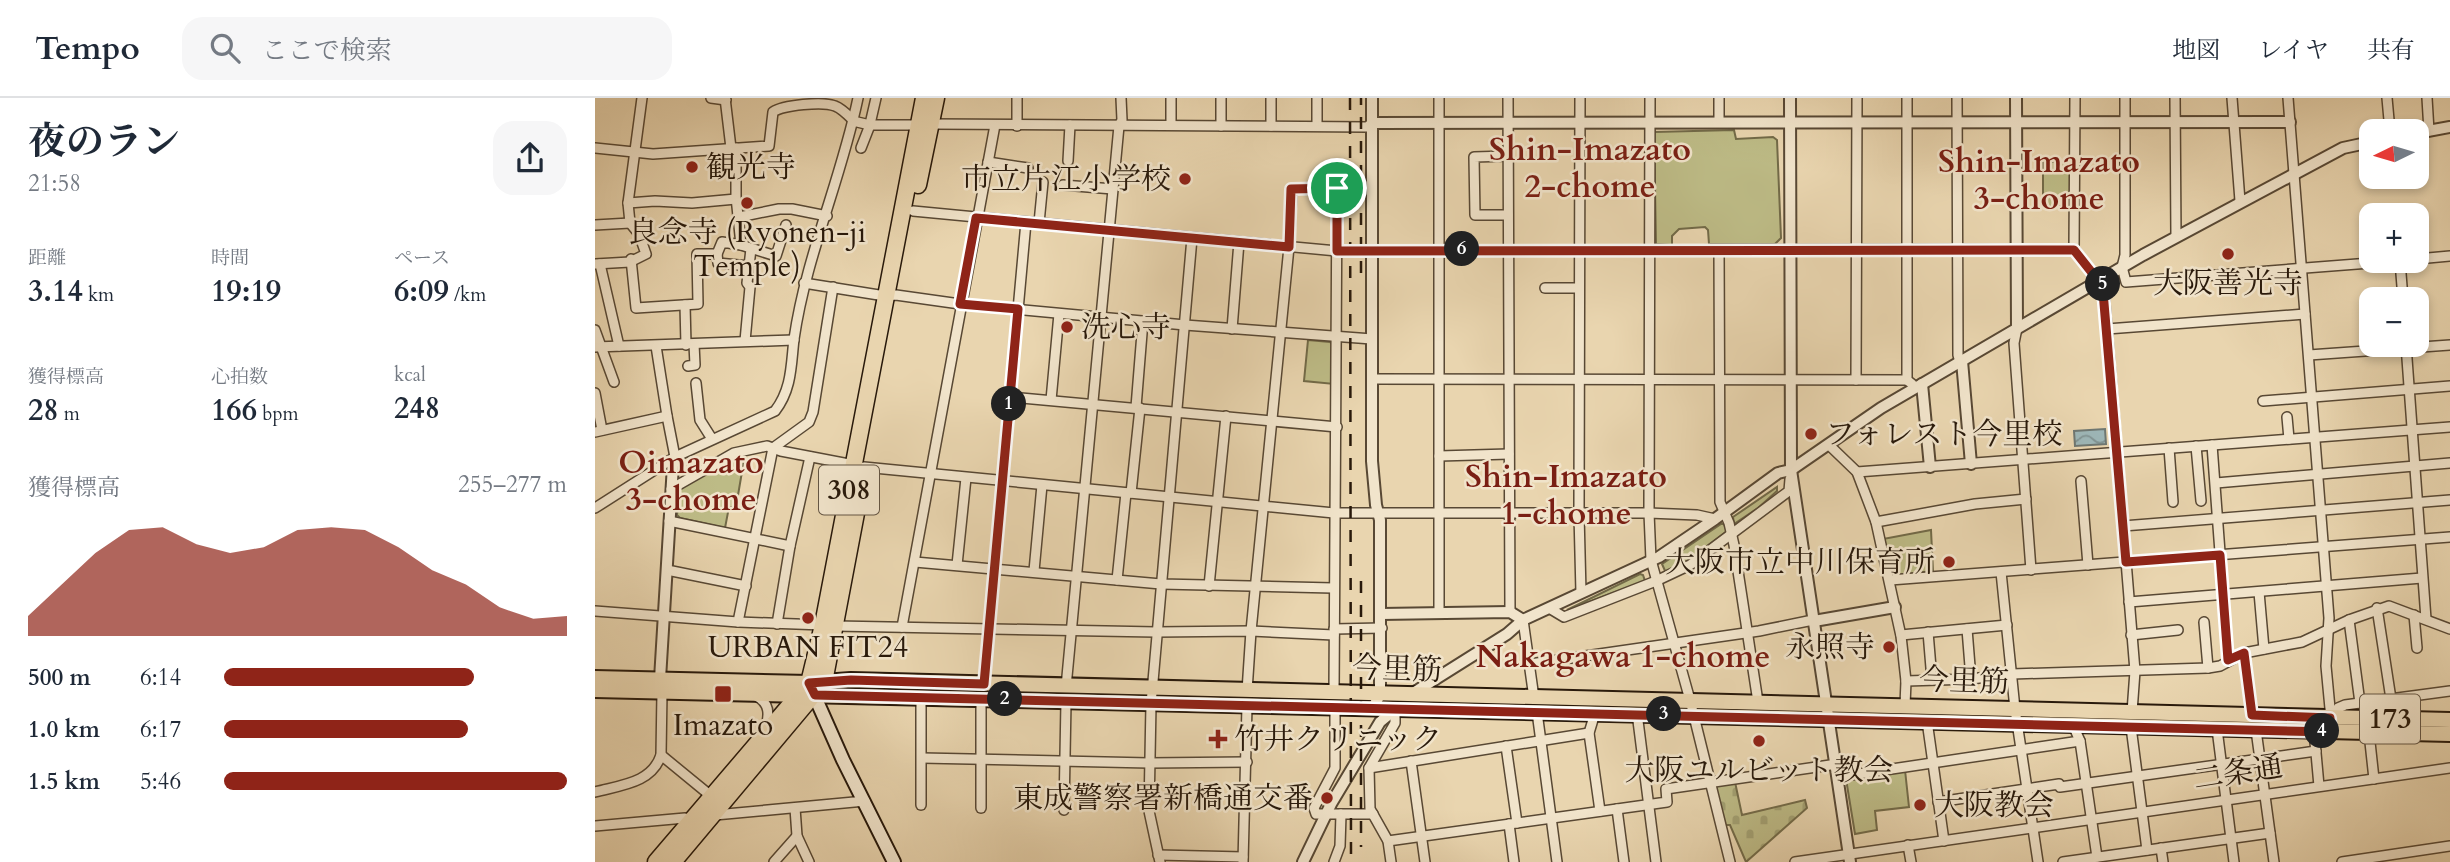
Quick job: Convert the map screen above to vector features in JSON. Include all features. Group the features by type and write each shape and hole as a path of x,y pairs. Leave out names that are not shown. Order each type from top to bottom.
{"highway":[{"name":"308","path":"891,296 912,211 925,124 924,98"},
{"name":"308","path":"673,862 715,815 812,688 829,625 925,124 936,98"},
{"name":"308","path":"656,862 762,737 812,688"}],"main road":[{"name":"今里筋","path":"595,678 751,693 812,688 851,680 982,691 1066,694 1335,701 1380,695 1410,695 1536,705 1595,713 1637,713 1690,703 1830,719 1927,720 2017,716 2132,719 2252,715 2331,725 2369,733 2450,734"},
{"name":"今里筋","path":"595,690 661,685 812,688 921,697 982,691"},
{"path":"812,688 831,736 894,862"},
{"name":"今里筋","path":"1335,701 1372,709 1395,710 1758,702 1905,705 2017,716 2073,725 2132,719 2256,735 2314,731 2331,725 2450,720"}],"street":[{"path":"619,346 598,264 630,262 631,259 646,254 639,234 630,223 628,203 642,98"},
{"path":"711,98 726,99 734,148 736,199 749,266 745,341"},
{"path":"595,508 675,457 775,411 784,400 804,284 827,216 858,98"},
{"path":"861,148 876,98"},
{"path":"1017,98 1017,126"},
{"path":"1064,810 1066,694 1071,630 1112,189 1119,125 1122,120 1121,98"},
{"path":"1171,98 1171,125"},
{"path":"1221,98 1221,125"},
{"path":"1271,98 1271,126"},
{"path":"1317,98 1317,126"},
{"path":"1372,98 1372,461 1378,513 1382,628 1380,695 1372,709"},
{"path":"1439,98 1439,613"},
{"path":"1508,98 1510,612"},
{"path":"1580,98 1581,593"},
{"path":"1650,98 1651,560 1730,862"},
{"path":"1719,98 1719,122"},
{"path":"1549,608 1565,617 1690,565 1789,491 1790,98"},
{"path":"1856,380 1857,98"},
{"path":"1907,98 1907,251 1915,384 1930,467"},
{"path":"1957,98 1958,355 1961,361 1971,464"},
{"path":"2016,98 2017,328 2014,343 2031,570"},
{"path":"2075,98 2074,250 2093,274 2102,280"},
{"path":"2125,98 2125,255 2122,267 2126,282 2359,264"},
{"path":"2175,98 2176,237"},
{"path":"2232,98 2240,201"},
{"path":"2288,98 2327,587 2326,666 2331,725"},
{"path":"2387,98 2389,119"},
{"path":"2427,98 2428,119"},
{"path":"595,148 653,154 769,146 773,112 779,108 834,105 853,120 870,125 1367,127 1372,123 2290,122"},
{"path":"902,627 995,125"},
{"path":"1068,161 1070,125"},
{"path":"2429,131 2450,127"},
{"path":"1303,862 1327,814 1380,722 1410,695 1507,634 1523,620 1651,560 1715,520 1778,473 1791,470 1829,445 1915,384 1961,361 2240,201 2343,148 2359,145"},
{"path":"1508,156 1474,157 1475,215 1508,215"},
{"path":"988,162 1028,168"},
{"path":"1039,223 1042,182"},
{"path":"1063,185 1112,189"},
{"path":"1192,238 1151,696 1149,811 1159,859 1243,859 1251,631 1289,247 1291,189 1337,188 1337,427 1333,587 1335,768 1314,808 1316,814 1373,814"},
{"path":"628,203 692,203 736,199"},
{"path":"739,217 779,209 827,216"},
{"path":"912,211 1337,251 2074,250"},
{"path":"981,808 982,691 1026,222"},
{"path":"595,225 630,223"},
{"path":"749,266 717,263 722,242 776,256 786,225"},
{"path":"1232,329 1239,242"},
{"path":"1719,250 1720,502 1731,534 1758,702"},
{"path":"631,259 636,308 698,304 697,254 717,254"},
{"path":"2429,258 2450,257"},
{"path":"2102,280 2134,671 2132,719 2147,850"},
{"path":"804,284 960,304 1372,339"},
{"path":"738,622 773,448 809,422 813,412 833,287"},
{"path":"1545,288 1579,288"},
{"path":"685,305 695,365 688,366"},
{"path":"1051,400 1059,313"},
{"path":"2107,328 2305,314"},
{"path":"1117,580 1138,407 1143,321"},
{"path":"595,330 598,346 614,382"},
{"path":"598,346 794,340"},
{"path":"2429,345 2450,345"},
{"path":"595,792 649,775 661,755 664,616 675,457 656,346"},
{"path":"2309,355 2359,350"},
{"path":"2407,357 2426,619"},
{"path":"1372,379 1856,380 1915,384"},
{"path":"696,383 700,420 712,439"},
{"path":"2263,401 2450,386"},
{"path":"595,393 599,431 667,416"},
{"path":"1010,397 1273,419 1337,427"},
{"path":"1209,586 1226,416"},
{"path":"2287,417 2289,439"},
{"path":"1857,472 2450,427"},
{"path":"1829,445 1857,472 1876,522 1901,635 1906,681 1905,705"},
{"path":"2212,445 2228,660"},
{"path":"671,489 734,453 767,446 859,466 929,475 1334,513 1649,513 1697,514 1715,520"},
{"path":"2196,446 2201,500"},
{"path":"2169,448 2173,502"},
{"path":"1439,456 1509,454"},
{"path":"777,624 790,546 810,457"},
{"path":"2216,483 2450,463"},
{"path":"1791,470 1850,858"},
{"path":"957,565 966,478"},
{"path":"2081,481 2088,565"},
{"path":"1034,571 1042,485"},
{"path":"1876,522 1975,504 2026,499"},
{"path":"2123,526 2450,500"},
{"path":"670,521 790,546"},
{"path":"1889,580 2450,537"},
{"path":"915,562 1161,584 1333,587"},
{"path":"667,570 745,586"},
{"path":"2001,572 2017,716 2038,862"},
{"path":"2129,602 2423,578"},
{"path":"2259,592 2264,649"},
{"path":"1906,681 1971,679 2012,674 2208,668 2220,666 2244,653 2302,642 2328,628 2377,608 2389,606 2450,629"},
{"path":"1530,664 1895,607"},
{"path":"2377,608 2391,699"},
{"path":"595,611 738,622 902,627 1156,632 1334,632 1382,628"},
{"path":"1381,614 1510,612 1523,620 1557,862"},
{"path":"2414,615 2417,648"},
{"path":"2349,620 2360,703"},
{"path":"2204,622 2208,668"},
{"path":"1901,635 2007,625"},
{"path":"1967,629 1971,679"},
{"path":"2131,635 2178,630"},
{"path":"1928,632 1932,680"},
{"path":"2244,653 2252,715"},
{"path":"2331,725 2338,708 2450,691"},
{"path":"751,693 764,701 768,710 762,737"},
{"path":"921,697 921,805"},
{"path":"1391,862 1388,841 1370,809 1369,768 1395,723 1395,710"},
{"path":"1595,713 1589,733 1600,811"},
{"path":"1637,713 1656,862"},
{"path":"1927,720 1944,841"},
{"path":"2073,725 2080,741 2097,857"},
{"path":"2217,729 2234,862"},
{"path":"2314,731 2319,786"},
{"path":"1369,768 1589,733"},
{"path":"2369,733 2374,779"},
{"path":"2256,735 2274,862"},
{"path":"1838,777 2080,741"},
{"path":"1506,746 1514,862"},
{"path":"1938,802 2316,751"},
{"path":"661,755 711,796"},
{"path":"922,758 1247,762"},
{"path":"1411,761 1425,862"},
{"path":"1388,841 1667,802 1666,789 1836,764"},
{"name":"二条通","path":"1795,862 1850,858 1908,845 2450,768"},
{"path":"715,815 865,801"},
{"path":"795,808 797,836 809,862"},
{"path":"1617,808 1625,862"},
{"path":"1334,862 1340,846 1341,814"},
{"path":"595,827 685,818 690,822"},
{"path":"2063,862 2270,833"},
{"path":"774,862 797,836"},
{"path":"1908,845 1911,862"},
{"path":"2342,862 2450,846"},
{"path":"2161,849 2163,862"}],"green space":[{"path":"1734,130 1736,139 1773,137 1777,140 1781,238 1775,244 1709,244 1708,230 1705,227 1679,229 1672,236 1672,245 1656,244 1654,132"},
{"path":"2043,162 2071,162 2071,206 2043,206"},
{"path":"1308,340 1330,342 1333,345 1334,384 1304,381"},
{"path":"745,454 736,507 729,507 725,528 680,518 677,515 680,489"},
{"path":"1777,487 1777,491 1758,508 1734,524 1733,517"},
{"path":"1724,524 1727,531 1686,562 1666,573 1662,564"},
{"path":"1931,530 1933,571 1896,575 1892,573 1883,539"},
{"path":"1640,574 1645,581 1567,610"},
{"path":"1905,770 1909,807 1875,811 1877,830 1855,834 1846,779"},
{"path":"1735,782 1742,815 1805,800 1807,808 1746,862 1730,825 1724,825 1714,785"}],"water":[{"path":"2105,429 2106,444 2075,446 2074,431"}],"railway":[{"path":"1350,98 1351,862"},
{"path":"1361,98 1361,273"},
{"path":"1361,581 1361,847"}],"place":[{"name":"観光寺","path":"692,167"},
{"name":"市立片江小学校","path":"1185,179"},
{"name":"良念寺 (Ryonen-ji Temple)","path":"747,203"},
{"name":"大阪善光寺","path":"2228,254"},
{"name":"洗心寺","path":"1067,327"},
{"name":"フォレスト今里校","path":"1811,434"},
{"name":"大阪市立中川保育所","path":"1949,562"},
{"name":"URBAN FIT24","path":"808,618"},
{"name":"永照寺","path":"1889,647"},
{"name":"Imazato","path":"723,694"},
{"name":"竹井クリニック","path":"1218,739"},
{"name":"大阪ユルビット教会","path":"1759,741"},
{"name":"東成警察署新橋通交番","path":"1327,798"},
{"name":"大阪教会","path":"1920,805"}],"district":[{"name":"Shin-Imazato 2-chome","path":"1590,168"},
{"name":"Shin-Imazato 3-chome","path":"2039,180"},
{"name":"Oimazato 3-chome","path":"691,482"},
{"name":"Shin-Imazato 1-chome","path":"1566,496"},
{"name":"Nakagawa 1-chome","path":"1623,657"}],"route":[{"path":"1337,188 1337,251 2074,250 2093,274 2102,280 2126,562 2220,555 2228,660 2244,653 2252,715 2330,718 2331,732 1927,720 815,695 809,683 851,680 984,684 1018,309 960,304 976,218 1289,247 1291,189 1337,188"}]}
